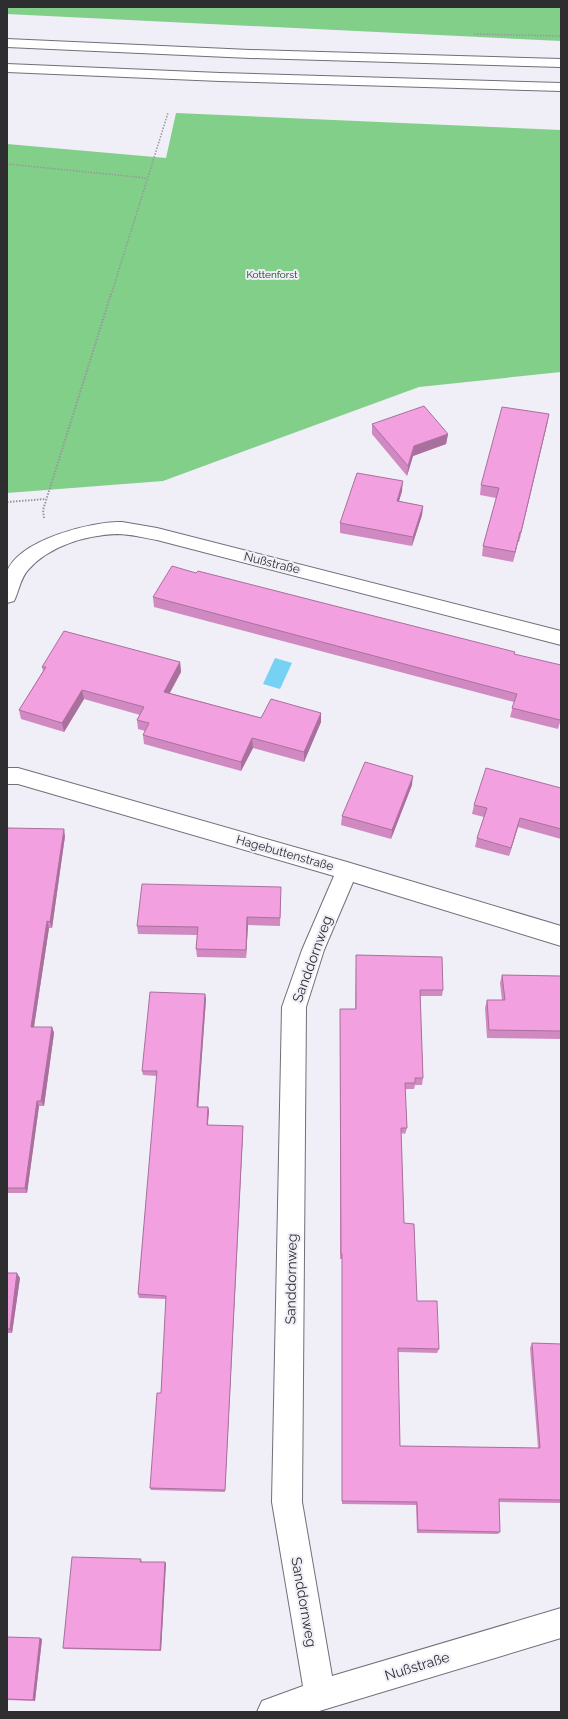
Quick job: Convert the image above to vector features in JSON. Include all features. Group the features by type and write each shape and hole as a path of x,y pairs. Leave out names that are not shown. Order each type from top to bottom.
{"main road":[{"path":"7,43 250,54 561,63"},
{"path":"7,68 220,77 561,87"},
{"name":"Nußstraße","path":"7,596 13,578 28,560 45,546 84,532 118,528 157,534 561,638"},
{"name":"Hagebuttenstraße","path":"7,776 18,776 347,871 561,936"},
{"name":"Sanddornweg","path":"320,1695 288,1502 294,1007 313,950 347,871"},
{"name":"Nußstraße","path":"273,1712 320,1695 561,1623"}],"path":[{"path":"45,546 43,510 168,113"},
{"path":"7,164 148,178"},
{"path":"7,502 47,499"}],"green space":[{"path":"7,7 561,7 561,41 7,14"},
{"name":"Kottenforst","path":"176,113 561,130 561,372 419,387 163,481 7,493 7,144 166,158"}],"water":[{"path":"275,658 292,663 280,689 263,684"}],"building":[{"path":"424,406 448,434 414,446 408,466 372,424"},
{"path":"502,407 549,414 515,552 483,546 499,488 481,485"},
{"path":"357,473 403,481 397,501 423,506 413,537 340,523"},
{"path":"172,566 196,573 198,571 561,665 561,718 560,720 512,708 517,694 153,597"},
{"path":"64,631 180,662 164,692 261,718 271,699 321,713 304,752 252,738 241,762 143,735 149,723 137,720 144,707 82,690 62,723 19,710 46,667 42,667"},
{"path":"365,762 413,776 392,830 342,816"},
{"path":"486,768 561,788 561,829 520,818 511,848 477,838 487,808 474,805"},
{"path":"7,828 64,829 50,922 47,921 31,1027 52,1027 41,1101 37,1101 25,1188 7,1188"},
{"path":"142,884 281,887 280,918 247,917 246,950 196,949 198,927 137,926"},
{"path":"356,955 442,957 443,990 420,990 423,1078 415,1078 415,1083 405,1083 407,1128 401,1128 404,1223 414,1224 417,1301 437,1301 439,1349 398,1348 400,1446 540,1448 532,1343 561,1344 561,1500 499,1499 500,1532 418,1530 417,1502 342,1501 340,1009 356,1009"},
{"path":"502,975 561,976 561,1031 489,1030 487,1000 505,1000"},
{"path":"150,992 205,994 197,1107 208,1107 207,1125 243,1126 225,1490 150,1488 157,1393 161,1393 166,1296 138,1294 157,1071 142,1071"},
{"path":"7,1273 17,1273 10,1329 7,1329"},
{"path":"72,1557 141,1559 140,1562 165,1562 160,1650 63,1648"},
{"path":"7,1637 40,1638 33,1700 7,1699"}]}
